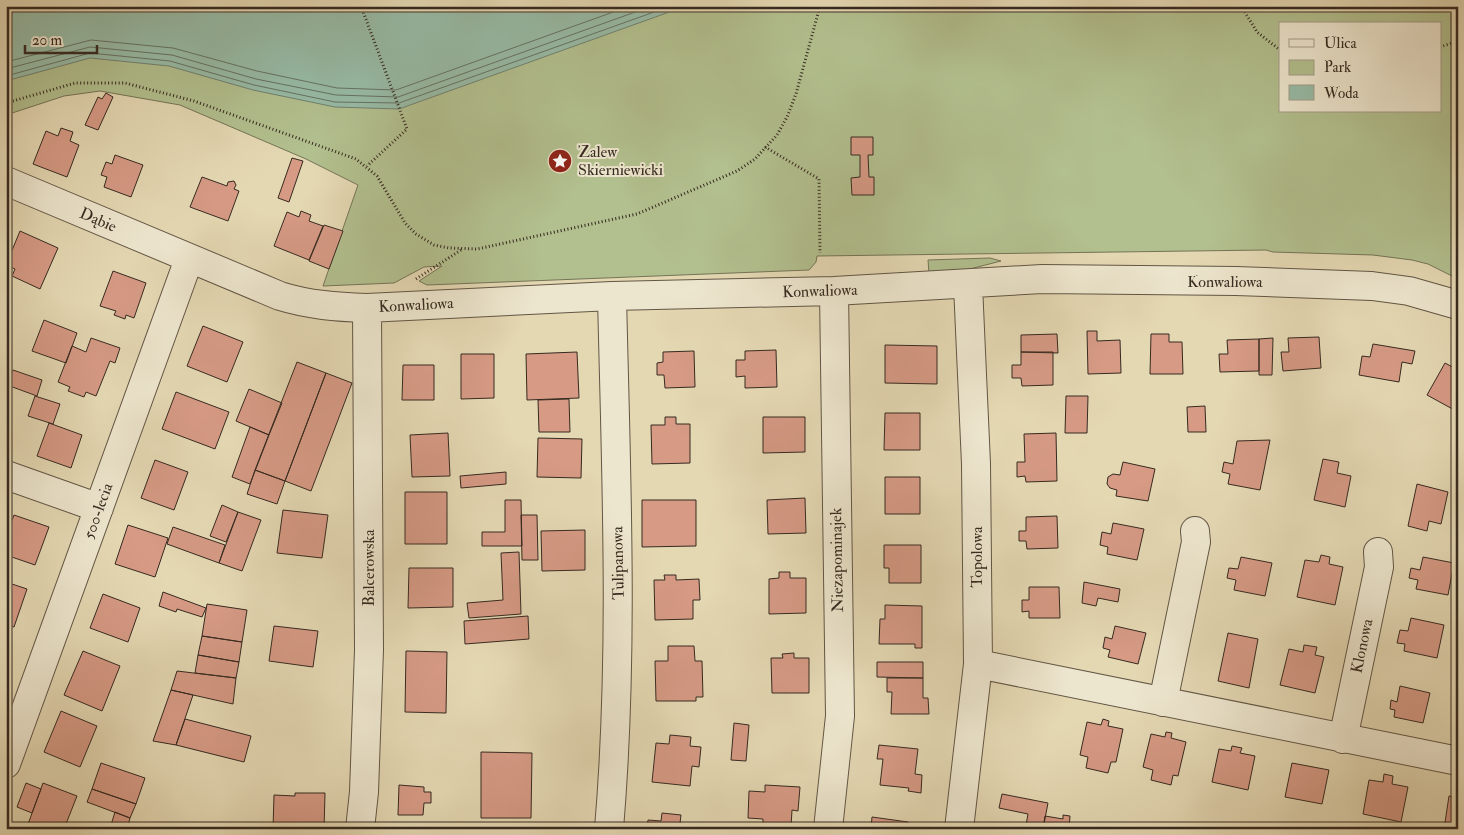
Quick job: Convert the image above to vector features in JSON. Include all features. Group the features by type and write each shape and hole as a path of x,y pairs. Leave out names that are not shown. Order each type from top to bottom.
{"street":[{"name":"Dąbie","path":"6,181 189,259"},
{"name":"Konwaliowa","path":"189,259 303,303 367,308 612,296 834,291 968,285 1027,279 1326,283 1409,291 1458,305"},
{"name":"500-lecia","path":"9,749 189,259"},
{"name":"Topolowa","path":"959,829 978,664 976,464 968,285"},
{"name":"Niezapominajek","path":"828,829 840,716 834,291"},
{"name":"Tulipanowa","path":"609,829 615,757 619,626 612,296"},
{"name":"Balcerowska","path":"360,829 364,792 369,659 367,308"},
{"path":"6,475 99,508"},
{"path":"1163,702 1196,542 1195,530"},
{"name":"Klonowa","path":"1343,739 1378,566 1378,552"},
{"path":"978,664 1458,761"}],"path":[{"path":"362,6 407,128 367,166"},
{"path":"6,103 76,83 125,83 194,101 234,117 324,146 367,166 386,188 405,223 416,234 434,245 477,249 637,214 737,171 755,159 777,135 787,117 820,6"},
{"path":"1241,6 1257,32 1279,49"},
{"path":"1442,46 1458,41"},
{"path":"765,148 819,179 820,253"},
{"path":"410,283 461,249"}],"green space":[{"path":"6,6 1458,6 1458,279 1428,264 1412,260 1373,255 1273,252 1266,250 817,256 816,262 809,270 427,285 419,281 442,266 424,267 394,283 323,286 358,185 306,159 180,105 100,91 64,96 6,115"},
{"path":"990,258 1001,261 966,270 929,274 928,260"}],"water":[{"path":"6,6 686,6 399,109 335,107 253,90 169,66 90,58 6,81"}],"building":[{"path":"106,93 113,97 98,130 85,125 98,97 102,99"},
{"path":"61,128 73,132 70,141 79,145 67,177 33,164 46,131 58,136"},
{"path":"851,137 873,137 873,155 868,155 869,177 874,177 874,195 852,195 851,178 860,177 860,155 851,155"},
{"path":"115,155 143,165 131,197 104,187 107,177 101,175 106,162 112,164"},
{"path":"292,158 303,161 289,202 278,198"},
{"path":"202,177 227,186 228,182 234,181 236,185 234,189 239,191 228,221 190,207"},
{"path":"301,211 311,215 309,221 323,226 309,260 274,246 287,212 299,217"},
{"path":"324,225 343,231 329,269 309,261"},
{"path":"20,231 58,248 40,289 12,276 15,269 6,265"},
{"path":"113,271 146,283 134,318 126,315 125,319 114,315 116,311 100,306"},
{"path":"44,320 77,333 66,363 32,351"},
{"path":"203,326 243,342 227,382 187,366"},
{"path":"1087,331 1097,331 1097,341 1120,340 1121,373 1088,374"},
{"path":"1057,334 1058,353 1021,352 1021,335"},
{"path":"1151,334 1169,334 1169,342 1182,342 1183,374 1150,374"},
{"path":"1319,337 1321,368 1283,371 1281,352 1289,352 1288,338"},
{"path":"91,338 120,348 115,363 110,361 96,396 86,392 84,397 68,391 70,387 58,382 72,346 86,352"},
{"path":"1273,338 1272,375 1259,375 1259,339"},
{"path":"1259,339 1259,371 1220,372 1219,354 1228,354 1227,340"},
{"path":"1373,344 1415,351 1412,364 1402,362 1399,382 1359,375 1362,356 1370,357"},
{"path":"885,345 937,346 937,384 885,383"},
{"path":"776,350 777,387 745,388 745,376 736,377 736,360 745,360 745,351"},
{"path":"694,351 695,387 665,388 664,375 657,375 657,363 663,362 663,352"},
{"path":"577,352 579,398 527,400 526,354"},
{"path":"1021,352 1053,352 1053,385 1022,386 1021,378 1012,378 1012,365 1021,365"},
{"path":"461,354 494,354 494,398 461,399"},
{"path":"297,362 326,373 285,481 255,470"},
{"path":"1445,363 1458,370 1458,412 1427,395"},
{"path":"403,365 434,365 434,400 402,400"},
{"path":"13,370 42,380 37,396 7,385"},
{"path":"326,373 352,383 311,491 285,481"},
{"path":"249,389 282,403 269,435 236,421"},
{"path":"176,392 229,412 215,449 162,429"},
{"path":"35,396 60,404 53,424 28,416"},
{"path":"1066,396 1088,396 1087,433 1065,433"},
{"path":"569,399 570,432 539,432 538,400"},
{"path":"1205,406 1206,432 1188,432 1187,407"},
{"path":"885,413 920,413 920,450 884,450"},
{"path":"665,417 676,417 676,424 690,424 690,463 652,464 651,425 665,425"},
{"path":"763,417 805,417 805,452 763,453"},
{"path":"49,423 82,435 71,468 37,456"},
{"path":"250,427 269,435 250,484 232,477"},
{"path":"448,433 450,476 412,477 410,435"},
{"path":"1056,433 1057,481 1026,482 1025,476 1017,477 1017,462 1025,462 1024,434"},
{"path":"538,438 582,439 581,478 537,477"},
{"path":"1270,440 1260,490 1228,484 1230,474 1222,472 1224,462 1233,464 1237,441"},
{"path":"1323,459 1339,462 1337,473 1351,476 1345,507 1314,500"},
{"path":"155,460 188,472 174,510 141,498"},
{"path":"1123,462 1155,469 1148,501 1116,496 1117,490 1110,488 1107,484 1108,477 1113,474 1120,475"},
{"path":"255,470 285,481 277,504 247,494"},
{"path":"506,472 506,484 461,488 460,476"},
{"path":"885,477 920,477 920,514 885,514"},
{"path":"1417,484 1448,492 1441,524 1429,521 1427,531 1408,526"},
{"path":"405,492 447,492 447,544 405,544"},
{"path":"805,498 806,533 768,534 767,500"},
{"path":"505,500 521,500 522,546 482,546 482,532 505,532"},
{"path":"642,500 696,500 696,546 642,547"},
{"path":"222,505 238,512 226,542 210,536"},
{"path":"283,510 328,515 322,558 277,553"},
{"path":"238,512 261,520 242,571 219,563"},
{"path":"14,515 49,527 35,565 6,555 6,536"},
{"path":"521,515 537,515 538,560 522,560"},
{"path":"1057,516 1058,548 1027,549 1026,541 1019,541 1019,531 1026,531 1026,517"},
{"path":"1113,523 1144,529 1137,560 1107,554 1108,547 1100,545 1102,532 1111,534"},
{"path":"128,525 168,538 155,577 115,564"},
{"path":"173,527 225,545 219,563 167,544"},
{"path":"585,530 585,570 542,571 541,531"},
{"path":"884,545 921,545 921,583 889,583 889,568 884,568"},
{"path":"519,552 521,614 469,618 467,603 503,600 501,553"},
{"path":"1321,555 1330,557 1329,564 1343,567 1335,605 1297,597 1305,560 1319,562"},
{"path":"1241,557 1272,563 1265,596 1234,590 1236,580 1227,578 1229,568 1238,569"},
{"path":"1423,557 1454,563 1448,595 1416,589 1418,580 1409,578 1411,568 1420,570"},
{"path":"409,568 453,568 453,607 408,608"},
{"path":"779,572 790,572 790,578 806,578 806,613 769,614 769,579 779,578"},
{"path":"664,575 676,575 676,580 699,579 700,600 693,600 693,619 655,620 654,580 665,580"},
{"path":"6,582 27,589 14,627 6,625"},
{"path":"1084,582 1120,589 1118,602 1098,598 1096,606 1082,603"},
{"path":"1029,587 1059,587 1060,618 1029,618 1029,611 1022,612 1022,600 1029,600"},
{"path":"163,592 206,608 202,617 177,609 176,612 159,606"},
{"path":"103,594 140,608 128,642 90,628"},
{"path":"207,604 247,610 242,642 202,636"},
{"path":"885,605 922,606 922,648 915,648 915,644 879,644 880,619 885,619"},
{"path":"528,616 529,639 465,644 464,621"},
{"path":"1411,618 1444,625 1437,658 1404,651 1405,644 1397,643 1400,630 1408,631"},
{"path":"274,626 318,631 313,667 269,661"},
{"path":"1115,626 1146,633 1138,664 1108,657 1110,650 1103,648 1105,637 1112,639"},
{"path":"1228,633 1258,639 1249,688 1218,681"},
{"path":"202,636 242,642 239,662 198,655"},
{"path":"1304,645 1317,647 1315,655 1324,657 1315,693 1280,685 1289,649 1303,652"},
{"path":"668,646 694,646 695,661 702,661 703,697 696,697 696,701 656,701 655,661 668,661"},
{"path":"83,651 120,666 102,711 64,695"},
{"path":"406,651 447,652 446,713 405,712"},
{"path":"794,653 794,658 809,658 809,693 772,693 771,658 783,658 782,654"},
{"path":"198,655 239,662 236,678 195,673"},
{"path":"877,662 923,662 923,678 877,677"},
{"path":"177,671 236,678 233,704 171,690"},
{"path":"887,678 923,678 923,698 928,698 929,714 891,714 892,692 887,692"},
{"path":"1400,686 1430,693 1423,723 1394,717 1395,710 1390,709 1391,700 1397,702"},
{"path":"171,690 193,695 176,745 153,741"},
{"path":"61,711 97,726 80,767 44,752"},
{"path":"185,719 251,736 244,762 176,745"},
{"path":"1103,719 1109,721 1108,726 1123,729 1116,762 1111,762 1108,773 1086,768 1088,757 1080,755 1087,722 1101,725"},
{"path":"734,723 749,725 746,761 731,760"},
{"path":"1166,732 1172,733 1171,738 1186,742 1178,776 1173,775 1171,785 1151,780 1153,770 1143,767 1151,734 1165,737"},
{"path":"670,735 691,737 690,746 701,747 699,767 692,766 690,786 652,782 656,743 669,744"},
{"path":"879,745 918,749 915,774 922,775 921,793 908,791 909,788 880,785 883,759 877,759"},
{"path":"1232,746 1242,748 1240,753 1255,756 1248,790 1212,782 1219,749 1231,751"},
{"path":"481,752 532,753 531,818 481,818"},
{"path":"101,763 145,778 136,804 92,789"},
{"path":"1292,763 1329,770 1322,804 1285,797"},
{"path":"1384,774 1393,776 1392,784 1408,787 1401,822 1363,814 1369,780 1383,782"},
{"path":"26,783 41,789 32,813 17,807"},
{"path":"43,783 77,796 64,829 27,827"},
{"path":"399,785 424,787 424,792 431,792 431,803 424,803 423,815 398,815"},
{"path":"765,785 800,787 798,811 792,810 791,827 763,825 763,819 748,818 749,791 765,792"},
{"path":"92,789 136,804 130,818 87,802"},
{"path":"295,793 325,793 324,829 273,829 274,795 295,796"},
{"path":"1002,794 1048,803 1043,829 1026,825 1028,814 999,808"},
{"path":"1449,796 1458,797 1458,829 1444,829"},
{"path":"115,812 130,818 127,829 111,825"},
{"path":"662,813 681,815 680,823 693,825 693,829 647,829 648,820 661,821"},
{"path":"1063,815 1070,816 1069,829 1043,829 1045,816 1063,819"},
{"path":"872,817 908,822 907,829 871,829"}],"place":[{"name":"Zalew Skierniewicki","path":"560,161"}]}
